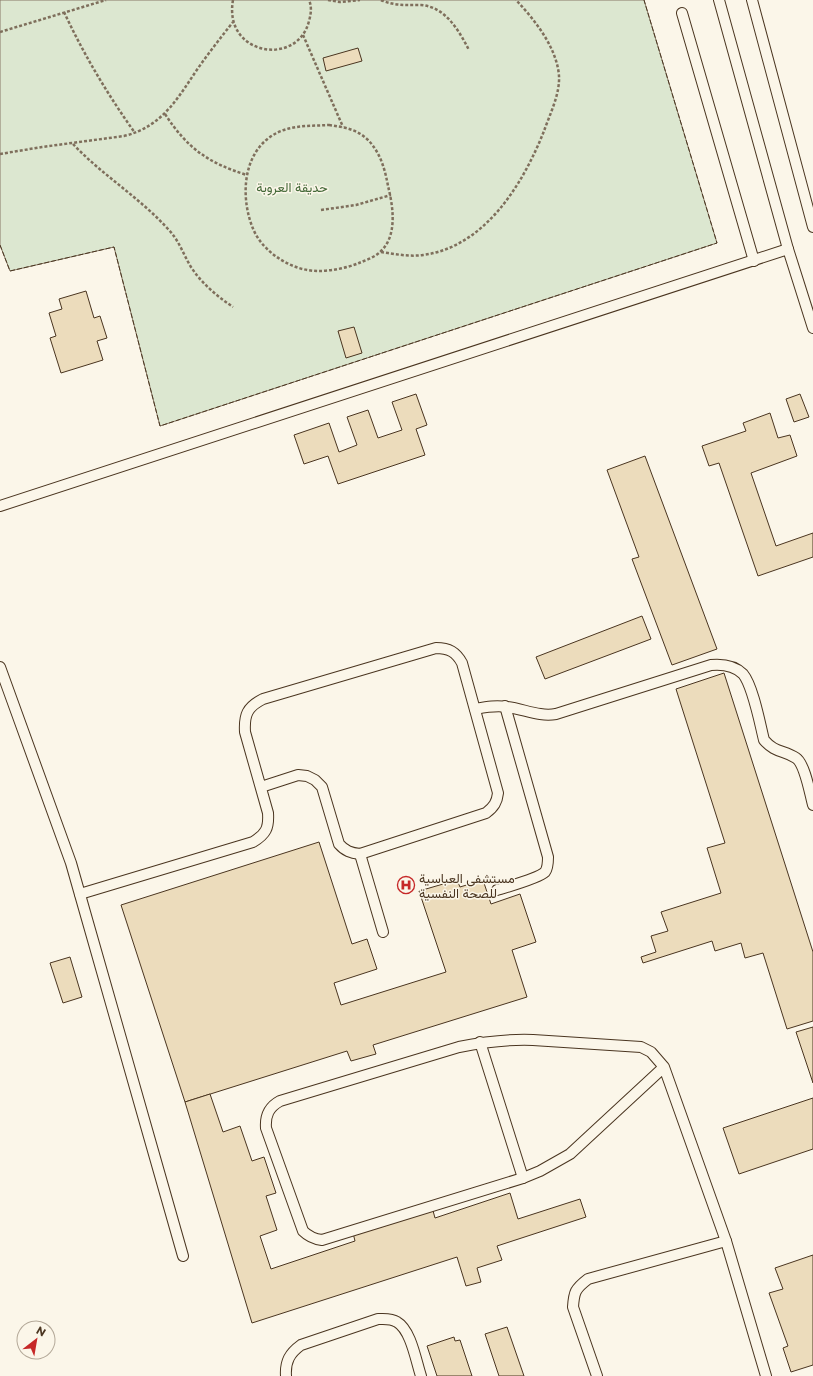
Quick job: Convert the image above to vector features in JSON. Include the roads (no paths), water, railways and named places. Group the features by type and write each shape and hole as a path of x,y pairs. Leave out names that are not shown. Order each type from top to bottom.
{"lane":[{"path":"720,0 788,249 813,328"},
{"path":"752,0 813,227"},
{"path":"682,13 754,261"},
{"path":"0,506 788,249"},
{"path":"80,894 253,842 261,837 269,822 268,812 245,732 245,720 248,711 254,703 263,698 436,648 451,650 458,656 462,664 498,793 497,800 492,808 486,813 360,854 351,853 344,850 339,844 322,787 315,780 307,776 298,775 261,787"},
{"path":"475,709 489,706 505,706 540,715 556,714 711,664 722,664 743,674 750,687 764,740 770,746 798,759 802,766 813,805"},
{"path":"0,667 60,831 80,894 183,1256"},
{"path":"497,890 538,876 544,872 548,864 548,857 505,706"},
{"path":"360,854 383,932"},
{"path":"664,1067 570,1154 540,1171 523,1178 329,1239 315,1239 308,1236 303,1231 266,1128 268,1112 273,1105 280,1101 480,1042 521,1040 641,1047 651,1052 664,1067 726,1241 766,1376"},
{"path":"480,1042 523,1178"},
{"path":"597,1376 573,1308 573,1296 578,1287 588,1279 726,1241"},
{"path":"286,1376 285,1366 288,1358 294,1350 301,1345 387,1318 396,1321 405,1330 421,1376"}],"place":[{"name":"مستشفى العباسية للصحة النفسية","path":"406,885"}],"park label":[{"name":"حديقة العروبة","path":"292,187"}]}
